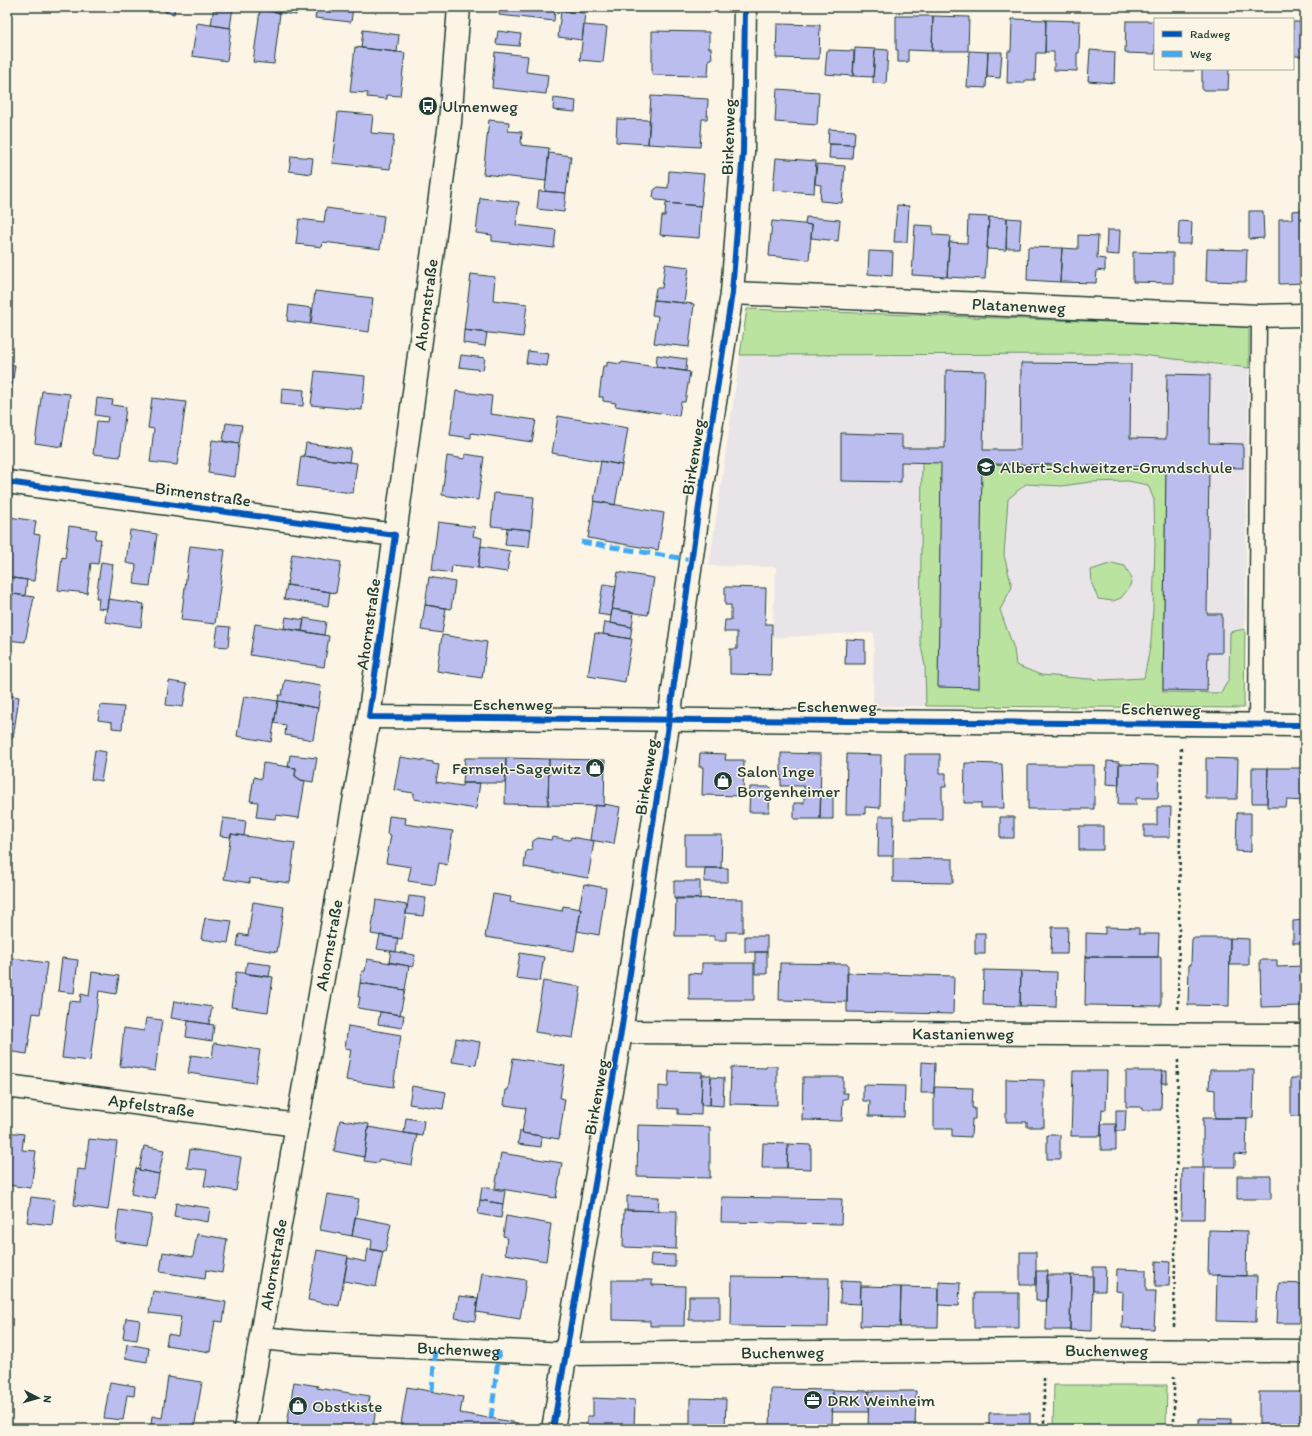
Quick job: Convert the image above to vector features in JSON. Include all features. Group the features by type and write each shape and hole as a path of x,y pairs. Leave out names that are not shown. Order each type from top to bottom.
{"street":[{"name":"Ahornstraße","path":"245,1429 296,1125 368,717 395,535 450,122 459,7"},
{"name":"Birkenweg","path":"553,1429 622,1032 700,499 732,293 743,152 745,7"},
{"name":"Platanenweg","path":"732,293 1259,316 1305,315"},
{"name":"Birnenstraße","path":"7,482 395,535"},
{"name":"Eschenweg","path":"368,717 1305,724"},
{"name":"Kastanienweg","path":"622,1032 1305,1035"},
{"name":"Apfelstraße","path":"7,1086 296,1125"},
{"name":"Buchenweg","path":"261,1338 302,1342 567,1354 1044,1350 1305,1351"}],"lane":[{"path":"1256,724 1259,316"}],"path":[{"path":"1174,1429 1182,723"},
{"path":"1044,1350 1044,1429"}],"shaded area":[{"name":"Albert-Schweitzer-Grundschule","path":"747,309 1249,327 1244,708 873,706 874,633 772,638 776,567 709,566"}],"green space":[{"path":"747,309 1249,327 1249,368 1133,354 740,355"},
{"path":"922,462 1166,467 1163,692 1221,693 1229,679 1230,632 1245,629 1244,708 926,706 925,666 920,641","holes":["1128,481 1148,485 1154,500 1155,544 1151,642 1144,678 1102,680 1041,675 1016,665 1014,649 1000,610 1012,587 1004,555 1008,499 1026,484 1062,486 1090,482"]},
{"path":"1112,563 1125,566 1132,579 1129,588 1121,598 1113,601 1098,599 1092,584 1091,570"},
{"path":"1054,1385 1167,1385 1166,1429 1053,1429"}],"building":[{"path":"166,7 175,7 174,14 165,12"},
{"path":"214,7 233,7 230,28 211,25"},
{"path":"260,7 297,7 296,15 260,10"},
{"path":"317,7 353,7 351,22 315,18"},
{"path":"369,7 390,7 389,10"},
{"path":"500,7 555,7 554,21 499,15"},
{"path":"625,7 713,7 713,10 625,10"},
{"path":"260,10 280,13 274,64 253,62"},
{"path":"561,11 585,13 582,40 558,37"},
{"path":"896,16 933,16 932,51 908,50 908,62 898,62 898,50 896,50"},
{"path":"933,16 969,17 968,51 932,51"},
{"path":"1012,19 1046,20 1045,53 1036,53 1035,80 1025,80 1025,83 1007,83 1008,51 1011,51"},
{"path":"1046,20 1080,21 1077,71 1054,70 1054,52 1045,52"},
{"path":"1126,21 1154,21 1154,54 1125,53"},
{"path":"1294,22 1305,22 1305,56 1294,56"},
{"path":"197,23 231,28 227,61 192,56"},
{"path":"777,24 820,25 819,59 776,58"},
{"path":"584,25 607,27 603,62 580,60"},
{"path":"363,30 399,35 397,52 361,48"},
{"path":"498,31 521,34 519,46 496,44"},
{"path":"652,31 709,32 709,48 711,48 712,59 709,59 708,76 652,75"},
{"path":"355,47 405,53 400,96 387,95 387,99 367,97 368,93 350,92"},
{"path":"855,48 875,49 873,77 853,76"},
{"path":"875,49 888,50 886,84 873,83"},
{"path":"827,50 854,51 853,76 825,74"},
{"path":"1090,50 1115,52 1114,83 1088,81"},
{"path":"969,51 988,52 986,88 967,87"},
{"path":"495,52 528,56 526,72 548,75 546,94 492,88"},
{"path":"988,52 1002,52 1000,78 987,77"},
{"path":"1171,70 1194,70 1194,71"},
{"path":"1202,70 1229,70 1228,90 1202,90"},
{"path":"777,89 819,92 817,125 775,122"},
{"path":"651,96 708,99 707,119 702,119 700,147 648,144"},
{"path":"554,98 576,101 575,112 553,110"},
{"path":"338,112 373,115 371,133 394,135 390,169 332,163"},
{"path":"617,119 650,120 648,144 616,142"},
{"path":"489,120 509,122 508,131 522,132 521,145 549,148 546,181 483,174"},
{"path":"829,129 855,131 854,145 828,144"},
{"path":"830,144 853,145 852,159 829,158"},
{"path":"549,153 571,156 566,193 545,191"},
{"path":"291,156 313,158 311,174 289,171"},
{"path":"776,158 816,161 814,193 773,190"},
{"path":"817,164 845,166 842,203 820,201 821,185 815,184"},
{"path":"669,171 704,174 701,206 666,203 667,201 656,200 653,197 654,190 658,187 668,188"},
{"path":"539,191 566,193 564,212 537,209"},
{"path":"480,198 519,202 516,225 556,230 554,248 492,241 492,235 476,233"},
{"path":"666,203 701,206 699,238 660,235 662,216 665,216"},
{"path":"897,205 909,206 907,242 894,242"},
{"path":"326,208 384,216 380,249 323,242 322,247 296,244 299,219 324,222"},
{"path":"1305,210 1305,283 1279,284 1279,219 1292,219 1292,211"},
{"path":"1249,211 1263,211 1264,238 1249,239"},
{"path":"968,216 989,217 985,279 947,277 949,242 967,243"},
{"path":"806,217 840,220 838,241 811,238 812,225 805,224"},
{"path":"989,217 1007,218 1006,250 987,249"},
{"path":"1007,218 1021,219 1019,248 1006,248"},
{"path":"772,221 812,225 809,260 769,256"},
{"path":"1179,221 1192,222 1191,244 1178,244"},
{"path":"915,225 933,226 933,235 950,236 947,277 912,275"},
{"path":"1107,230 1120,230 1119,255 1106,254"},
{"path":"1078,235 1098,236 1097,258 1105,259 1105,271 1097,270 1096,283 1060,282 1062,248 1078,249"},
{"path":"1028,247 1062,248 1060,282 1027,280"},
{"path":"1207,249 1247,250 1246,282 1206,281"},
{"path":"869,251 893,252 892,276 868,274"},
{"path":"1133,252 1173,253 1173,283 1133,282"},
{"path":"665,264 689,267 684,303 654,300 656,288 662,288"},
{"path":"471,274 495,277 493,300 527,304 523,337 464,330"},
{"path":"315,291 373,298 369,332 311,324"},
{"path":"654,300 694,304 689,347 654,343 658,316 652,315"},
{"path":"289,305 312,308 310,324 287,321"},
{"path":"464,330 487,333 485,346 463,343"},
{"path":"528,351 549,354 547,366 526,363"},
{"path":"461,355 485,358 483,370 459,367"},
{"path":"657,355 687,359 686,371 656,367"},
{"path":"607,362 621,364 622,362 690,372 685,402 681,402 679,416 615,406 616,403 603,401 603,397 599,397 603,366 607,366"},
{"path":"1021,363 1131,364 1130,438 1166,439 1167,374 1210,375 1209,443 1243,444 1243,468 1209,467 1207,614 1222,614 1222,653 1208,653 1207,691 1163,690 1166,467 1082,466 1082,472 1070,472 1070,465 982,464 979,688 938,687 941,463 901,462 901,482 841,481 841,433 902,435 902,448 945,448 946,370 985,371 983,450 1020,450"},
{"path":"7,364 15,365 7,422"},
{"path":"315,371 365,376 362,410 311,405"},
{"path":"282,388 304,390 303,406 281,404"},
{"path":"42,391 70,394 62,447 35,443"},
{"path":"456,391 492,396 490,414 536,420 532,442 471,433 471,438 450,435"},
{"path":"97,398 113,400 112,405 126,407 120,457 93,454 97,421 107,422 108,417 95,415"},
{"path":"152,398 186,402 177,465 150,462 154,429 148,428"},
{"path":"558,416 628,428 622,465 552,453"},
{"path":"226,423 242,425 239,444 223,441"},
{"path":"212,440 239,444 235,477 208,473"},
{"path":"306,443 351,449 349,462 304,456"},
{"path":"465,454 484,457 478,500 442,495 447,456 465,459"},
{"path":"301,456 357,463 353,493 297,486"},
{"path":"601,461 622,465 615,505 594,501"},
{"path":"494,493 534,497 531,530 491,526"},
{"path":"594,501 664,513 658,550 588,538"},
{"path":"7,508 10,509 7,531"},
{"path":"9,517 36,521 34,534 40,535 34,581 7,577 7,531"},
{"path":"438,522 475,527 473,536 482,538 478,568 452,565 451,573 432,570"},
{"path":"69,526 97,530 95,539 101,539 98,564 91,563 87,593 58,590 62,557 65,558"},
{"path":"507,528 531,530 529,547 505,545"},
{"path":"130,530 157,534 150,586 134,584 136,565 126,563"},
{"path":"190,546 225,550 215,624 181,620"},
{"path":"481,546 510,551 507,572 478,568"},
{"path":"292,554 341,562 336,593 287,585"},
{"path":"101,562 113,564 107,609 98,608 99,598 96,598"},
{"path":"618,572 654,578 648,615 612,609"},
{"path":"7,577 27,580 25,596 7,593"},
{"path":"429,577 455,582 451,609 425,605"},
{"path":"603,584 616,586 611,616 598,614"},
{"path":"287,585 330,592 328,606 284,599"},
{"path":"725,587 766,588 765,624 772,624 771,675 730,674 730,649 737,649 737,632 724,632 725,620 731,620 731,605 725,605"},
{"path":"7,593 34,597 25,642 7,640"},
{"path":"108,599 144,604 141,627 105,622"},
{"path":"425,605 446,608 442,633 421,630"},
{"path":"612,609 634,612 632,627 610,623"},
{"path":"286,617 304,620 302,631 284,628"},
{"path":"304,618 326,622 324,635 302,631"},
{"path":"605,622 632,627 630,639 603,634"},
{"path":"255,624 329,636 324,667 250,655"},
{"path":"218,626 230,627 228,647 215,646"},
{"path":"595,633 632,639 625,682 588,676"},
{"path":"442,635 487,642 482,678 437,671"},
{"path":"846,639 865,640 865,664 845,664"},
{"path":"285,680 321,686 318,708 278,701 279,695 282,695"},
{"path":"169,681 187,684 183,707 166,705"},
{"path":"7,695 19,697 13,738 7,738"},
{"path":"244,696 278,701 271,742 237,736"},
{"path":"278,701 318,708 313,740 285,735 286,725 274,723"},
{"path":"100,705 124,707 122,729 112,728 112,722 98,720"},
{"path":"95,750 106,752 101,781 91,779"},
{"name":"Salon Inge Borgenheimer","path":"700,753 726,754 725,760 744,760 743,796 702,795 703,767 699,767"},
{"path":"781,753 821,754 820,819 794,819 794,803 804,803 804,786 781,786"},
{"path":"847,754 881,755 880,808 865,807 865,814 846,814"},
{"path":"905,754 940,754 940,773 946,773 946,787 942,787 942,819 904,819"},
{"path":"290,755 317,758 313,782 301,780 295,776 296,768 288,767"},
{"path":"400,757 433,762 433,764 439,765 436,782 462,786 463,783 480,783 476,809 414,799 414,793 394,790"},
{"path":"465,758 506,758 505,783 463,783"},
{"path":"506,758 549,759 548,805 505,804"},
{"path":"1206,758 1238,759 1237,799 1206,799"},
{"path":"549,759 605,760 604,806 548,805"},
{"path":"1107,761 1119,762 1119,785 1106,784"},
{"path":"263,763 296,768 295,776 305,781 299,818 276,815 275,819 256,817 258,802 250,801 254,777 261,779"},
{"path":"965,763 1002,764 1004,808 981,808 981,803 964,803"},
{"path":"1119,764 1159,765 1158,798 1136,798 1136,805 1118,805"},
{"path":"1028,765 1094,765 1094,809 1028,809"},
{"path":"1252,768 1268,768 1267,803 1252,803"},
{"path":"1268,768 1305,768 1305,801 1287,800 1286,807 1267,807"},
{"path":"750,787 770,787 769,812 749,812"},
{"path":"821,794 833,794 833,819 820,819"},
{"path":"604,804 620,807 614,844 590,840 595,805 604,806"},
{"path":"1157,807 1171,807 1170,837 1144,837 1144,825 1157,825"},
{"path":"1237,813 1251,813 1251,852 1236,851"},
{"path":"389,816 406,818 405,824 453,831 447,865 439,863 435,885 408,881 411,867 386,863 391,835 387,834"},
{"path":"879,816 894,816 893,856 878,856"},
{"path":"1000,817 1014,817 1014,838 1000,838"},
{"path":"223,818 246,821 244,836 231,834 231,837 220,836"},
{"path":"1079,826 1103,826 1103,850 1079,850"},
{"path":"231,834 295,843 290,883 250,878 250,883 224,879"},
{"path":"685,835 722,835 721,868 685,868"},
{"path":"552,837 570,840 571,837 594,841 588,878 524,867 526,851 532,849 533,841 538,838 551,840"},
{"path":"893,858 953,859 953,883 893,882"},
{"path":"705,868 728,868 728,882 704,882"},
{"path":"674,881 700,881 700,899 674,899"},
{"path":"584,884 606,888 599,935 577,931 581,909 579,909"},
{"path":"493,894 511,897 510,902 562,911 563,906 581,909 574,951 485,937"},
{"path":"409,896 426,898 423,916 406,914"},
{"path":"676,898 743,899 743,932 726,932 726,940 714,940 714,936 675,936"},
{"path":"376,900 407,905 402,939 371,934"},
{"path":"253,902 284,907 277,952 237,946 239,934 248,936"},
{"path":"205,918 232,921 228,943 201,939"},
{"path":"1305,920 1305,943 1293,943 1293,921"},
{"path":"1052,927 1068,927 1067,954 1051,954"},
{"path":"1105,927 1139,928 1139,934 1159,934 1158,957 1086,957 1086,933 1105,934"},
{"path":"975,933 985,933 985,954 975,954"},
{"path":"380,935 398,938 396,952 377,949"},
{"path":"745,936 767,936 767,952 745,952"},
{"path":"1192,938 1230,938 1229,1006 1188,1005 1189,965 1191,965"},
{"path":"1230,938 1249,939 1249,965 1230,965"},
{"path":"391,951 415,955 413,967 389,962"},
{"path":"755,952 767,952 767,974 755,974"},
{"path":"520,953 544,957 540,981 516,978"},
{"path":"1086,957 1161,957 1161,1006 1085,1005"},
{"path":"13,958 47,963 40,1014 33,1013 27,1054 7,1051 7,1001"},
{"path":"62,958 78,960 74,993 58,991"},
{"path":"367,959 409,966 405,990 360,983 362,971 365,971"},
{"path":"1260,960 1277,960 1277,967 1303,966 1303,1006 1261,1007"},
{"path":"247,962 271,965 269,977 245,974"},
{"path":"702,963 754,963 754,1000 689,1000 689,973 702,974"},
{"path":"780,963 848,964 847,1002 779,1000"},
{"path":"984,970 1021,971 1020,1006 983,1005"},
{"path":"1021,971 1057,972 1056,1007 1020,1006"},
{"path":"92,972 119,976 116,994 99,991 90,1061 62,1058 69,1001 80,1002 81,994 89,996"},
{"path":"236,972 273,977 268,1012 231,1007"},
{"path":"847,973 954,976 953,1014 847,1012"},
{"path":"543,981 581,987 573,1038 535,1032"},
{"path":"360,983 405,990 400,1015 358,1008"},
{"path":"174,1001 212,1007 209,1024 171,1018"},
{"path":"380,1012 404,1015 402,1028 378,1024"},
{"path":"146,1018 162,1020 155,1071 120,1066 124,1028 144,1031"},
{"path":"188,1021 214,1025 212,1041 186,1037"},
{"path":"348,1026 401,1035 393,1087 346,1080 351,1049 345,1048"},
{"path":"456,1038 480,1042 476,1065 452,1062"},
{"path":"214,1043 260,1050 255,1083 188,1073 191,1055 212,1058"},
{"path":"513,1058 565,1066 560,1098 565,1099 559,1139 522,1133 526,1108 504,1105"},
{"path":"922,1062 935,1063 934,1093 921,1093"},
{"path":"766,1066 777,1066 777,1105 730,1104 731,1067 766,1068"},
{"path":"1210,1070 1254,1070 1253,1118 1215,1118 1215,1090 1209,1089"},
{"path":"669,1071 702,1072 701,1115 678,1114 678,1109 659,1108 659,1086 668,1087"},
{"path":"1073,1071 1107,1071 1106,1110 1102,1109 1101,1136 1071,1136"},
{"path":"1126,1071 1162,1071 1161,1110 1142,1110 1142,1107 1126,1107"},
{"path":"1162,1071 1167,1071 1167,1083 1161,1083"},
{"path":"702,1075 711,1075 710,1105 701,1105"},
{"path":"711,1077 724,1078 723,1106 710,1105"},
{"path":"803,1077 843,1077 843,1093 848,1093 847,1099 843,1099 842,1121 802,1120"},
{"path":"1291,1078 1305,1078 1305,1116 1291,1116"},
{"path":"1006,1079 1044,1080 1044,1127 1027,1127 1027,1122 1006,1122"},
{"path":"863,1085 905,1086 904,1117 869,1116 870,1101 863,1101"},
{"path":"412,1086 446,1092 443,1109 409,1104"},
{"path":"934,1087 973,1088 972,1108 975,1108 975,1119 972,1119 971,1137 952,1136 952,1129 934,1129"},
{"path":"1116,1110 1126,1110 1125,1131 1116,1131"},
{"path":"406,1118 424,1121 422,1136 404,1133"},
{"path":"1203,1118 1247,1118 1246,1155 1235,1154 1235,1167 1203,1167"},
{"path":"340,1120 369,1124 364,1157 334,1151"},
{"path":"1101,1124 1116,1124 1116,1150 1101,1150"},
{"path":"638,1125 710,1127 710,1178 637,1176"},
{"path":"368,1127 417,1135 412,1165 379,1159 378,1163 364,1161"},
{"path":"520,1131 523,1131 522,1133 542,1136 541,1147 518,1144"},
{"path":"7,1132 24,1134 22,1150 36,1151 31,1188 7,1185"},
{"path":"1047,1135 1060,1135 1060,1159 1047,1159"},
{"path":"89,1139 117,1142 108,1210 74,1205 78,1169 85,1170"},
{"path":"763,1143 788,1144 787,1168 762,1168"},
{"path":"788,1144 811,1145 811,1169 787,1168"},
{"path":"144,1146 164,1150 159,1174 139,1170"},
{"path":"190,1149 241,1157 236,1191 204,1186 207,1170 187,1168"},
{"path":"501,1153 562,1163 556,1198 495,1188"},
{"path":"136,1168 159,1174 155,1199 131,1194"},
{"path":"1182,1168 1205,1168 1204,1219 1181,1219"},
{"path":"1237,1176 1271,1176 1271,1199 1237,1199"},
{"path":"482,1187 505,1191 503,1204 480,1200"},
{"path":"327,1194 359,1199 352,1236 320,1230"},
{"path":"627,1196 659,1197 658,1211 627,1210"},
{"path":"31,1197 55,1200 52,1225 27,1222"},
{"path":"722,1197 842,1199 841,1224 721,1222"},
{"path":"480,1200 503,1204 501,1218 478,1214"},
{"path":"176,1203 210,1208 208,1222 174,1216"},
{"path":"119,1210 152,1215 147,1246 115,1241"},
{"path":"624,1210 677,1211 676,1249 623,1247"},
{"path":"506,1216 551,1224 546,1261 505,1254 507,1237 503,1236"},
{"path":"355,1217 391,1224 385,1252 371,1249 372,1240 352,1236"},
{"path":"1209,1230 1247,1231 1246,1276 1208,1275"},
{"path":"197,1234 227,1239 222,1273 206,1270 205,1279 160,1272 163,1252 193,1257"},
{"path":"368,1249 383,1252 376,1287 344,1281 348,1258 366,1262"},
{"path":"317,1250 348,1256 339,1306 308,1300"},
{"path":"1020,1252 1036,1252 1036,1285 1020,1285"},
{"path":"651,1254 675,1255 675,1267 650,1266"},
{"path":"1156,1261 1170,1262 1169,1286 1155,1286"},
{"path":"1093,1267 1106,1267 1105,1291 1093,1291"},
{"path":"1117,1269 1146,1270 1146,1291 1156,1291 1154,1329 1122,1328 1123,1292 1116,1291"},
{"path":"1036,1271 1048,1271 1047,1301 1036,1301"},
{"path":"482,1273 526,1280 520,1319 476,1312"},
{"path":"1047,1275 1071,1275 1070,1330 1046,1330"},
{"path":"1071,1275 1093,1276 1092,1331 1070,1330"},
{"path":"1217,1275 1257,1276 1256,1322 1216,1321"},
{"path":"732,1277 829,1278 828,1327 731,1326"},
{"path":"612,1280 652,1280 652,1285 685,1286 684,1326 650,1326 650,1321 612,1320"},
{"path":"841,1281 861,1282 860,1304 840,1303"},
{"path":"939,1282 960,1283 959,1306 939,1305"},
{"path":"1279,1283 1305,1284 1305,1323 1277,1323"},
{"path":"861,1286 901,1287 900,1327 860,1326"},
{"path":"901,1287 939,1288 938,1327 900,1327"},
{"path":"153,1291 226,1302 223,1322 215,1321 210,1352 166,1345 168,1334 178,1336 181,1317 149,1313"},
{"path":"974,1293 1019,1293 1019,1328 974,1328"},
{"path":"459,1296 478,1298 475,1321 455,1318"},
{"path":"689,1296 720,1296 720,1320 689,1320"},
{"path":"126,1318 140,1320 137,1340 123,1338"},
{"path":"127,1344 149,1348 147,1362 125,1358"},
{"path":"168,1377 202,1382 194,1429 177,1429 151,1425 152,1416 162,1418"},
{"path":"110,1382 135,1386 134,1396 127,1395 123,1420 104,1418"},
{"path":"294,1382 318,1386 317,1388 370,1396 368,1407 376,1408 373,1429 321,1429 287,1424"},
{"path":"407,1387 463,1397 460,1413 518,1423 517,1429 414,1429 415,1427 401,1424"},
{"path":"771,1389 833,1390 832,1429 770,1429"},
{"path":"833,1390 869,1391 868,1412 832,1412"},
{"path":"869,1391 916,1391 915,1429 868,1429"},
{"path":"1259,1392 1301,1392 1301,1429 1259,1429"},
{"path":"593,1398 635,1400 634,1429 587,1429 587,1416 593,1416"},
{"path":"690,1398 726,1399 725,1429 690,1429"},
{"path":"989,1413 1030,1413 1030,1429 989,1429"},
{"path":"1199,1418 1231,1419 1231,1429 1199,1429"}],"marked path":[{"path":"581,542 692,560"},
{"path":"432,1391 435,1348"},
{"path":"491,1418 499,1351"}],"cycle path":[{"path":"553,1429 621,1032 732,293 743,152 745,7"},
{"path":"7,482 395,535 369,717 1305,725"}],"place":[{"name":"Ulmenweg","path":"428,106"},
{"name":"Albert-Schweitzer-Grundschule","path":"986,467"},
{"name":"Fernseh-Sagewitz","path":"595,768"},
{"name":"Salon Inge Borgenheimer","path":"723,781"},
{"name":"DRK Weinheim","path":"813,1400"},
{"name":"Obstkiste","path":"298,1406"}]}
